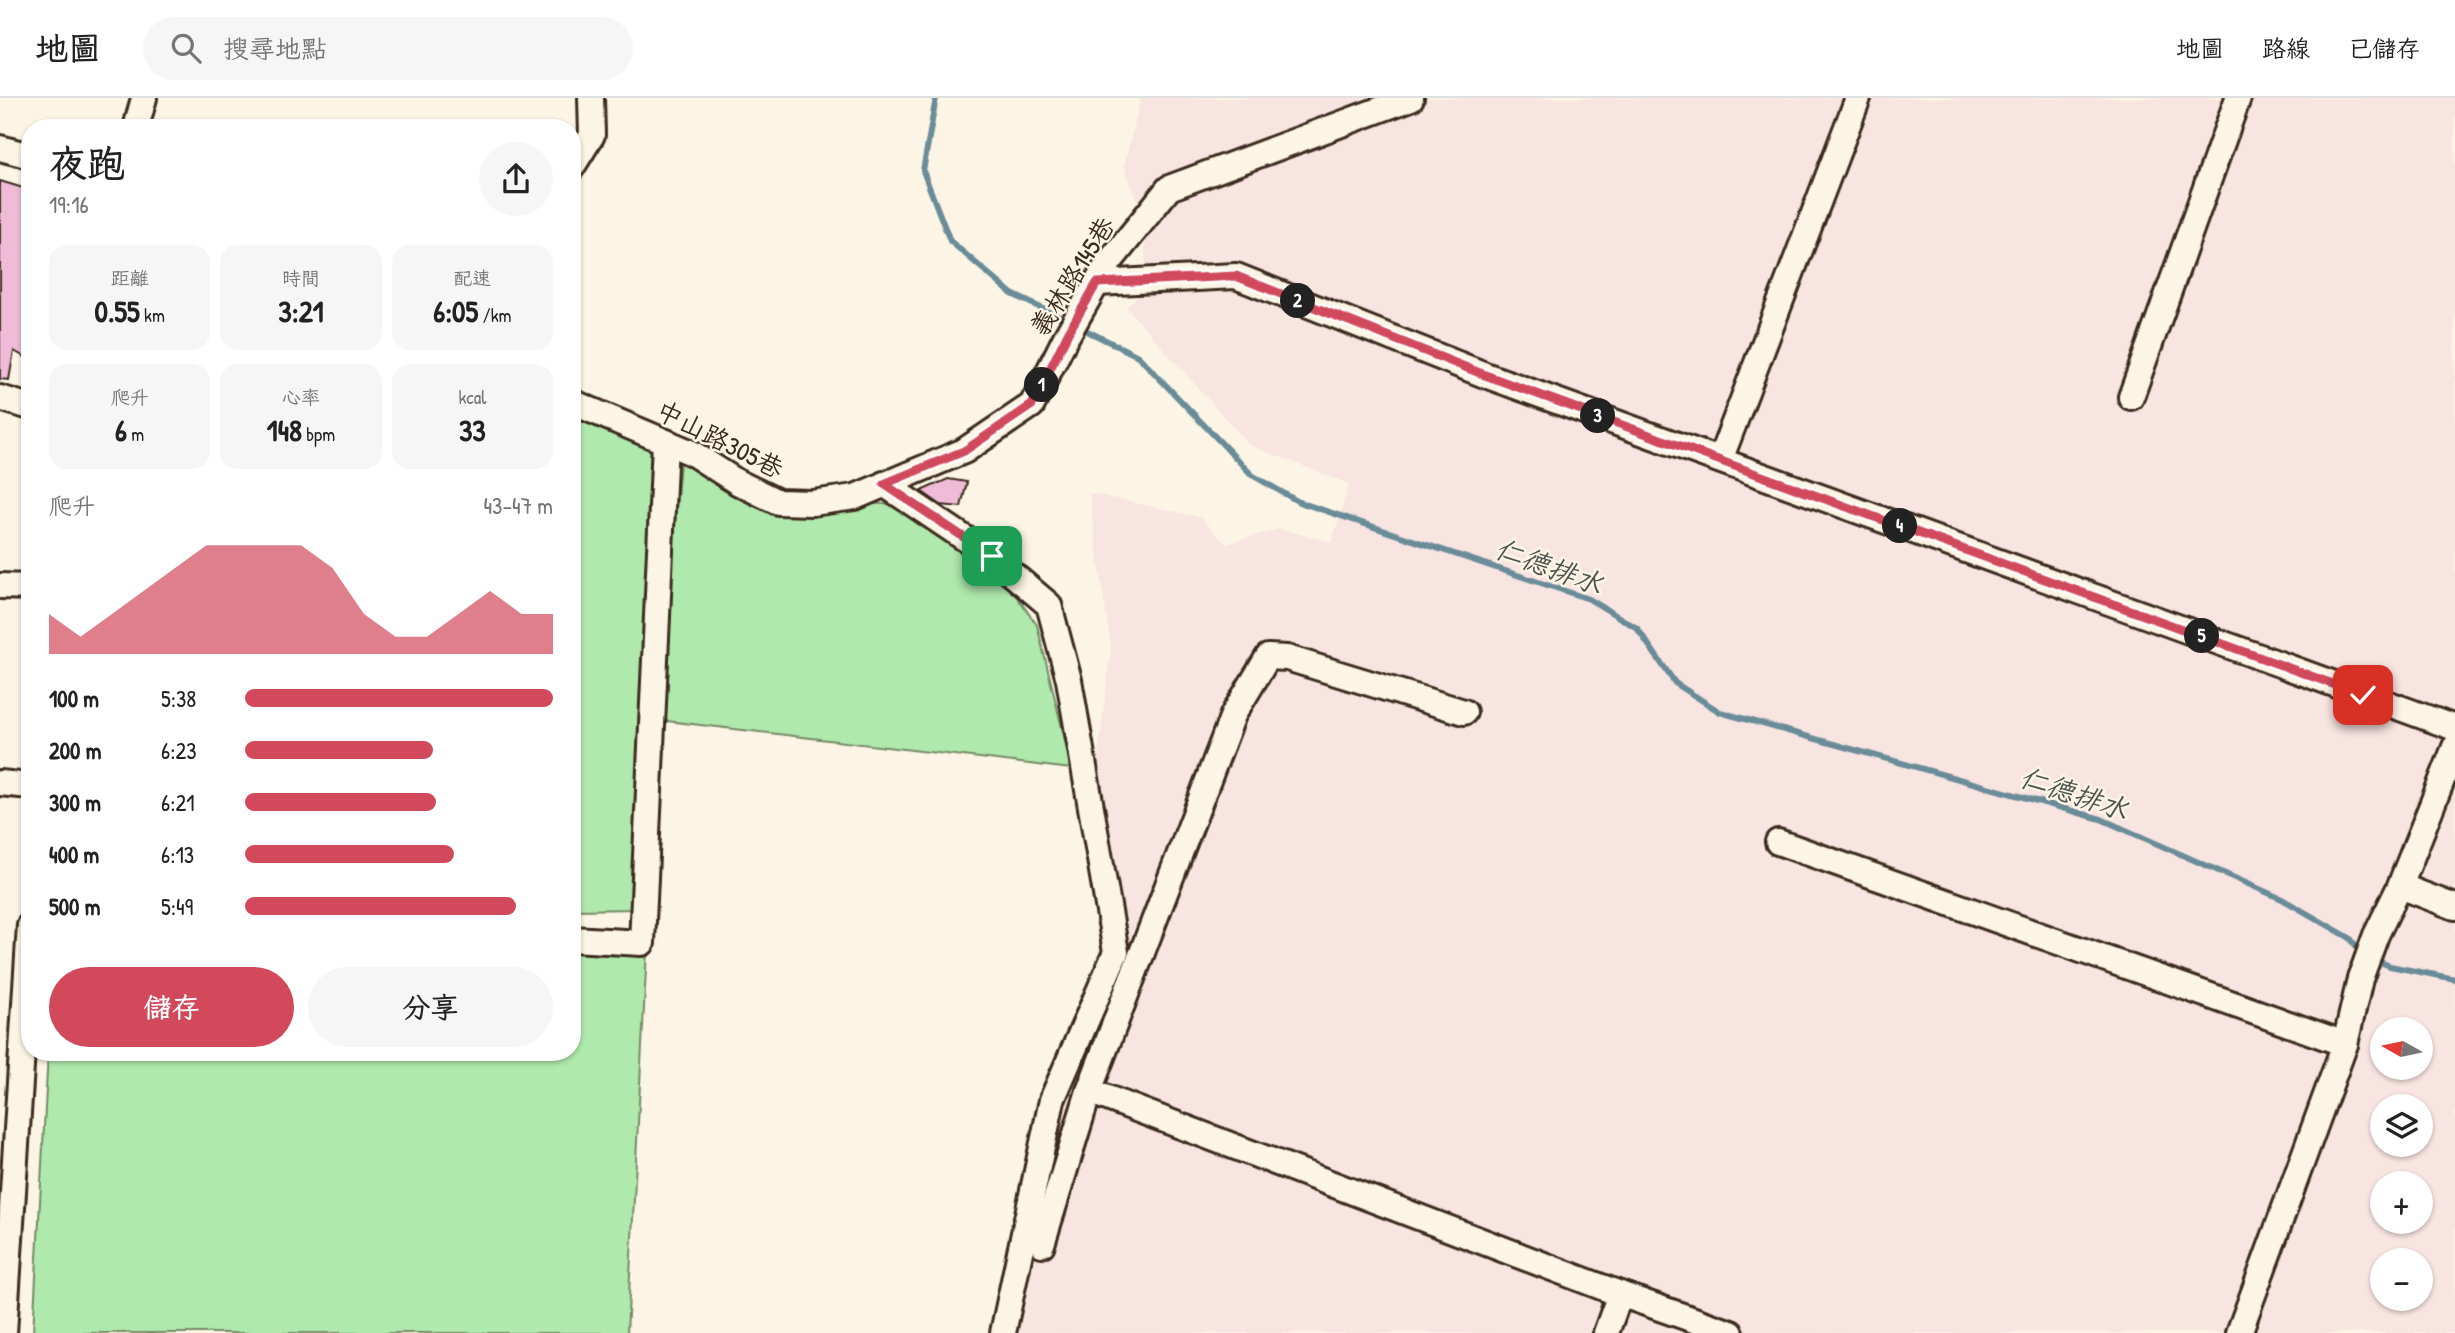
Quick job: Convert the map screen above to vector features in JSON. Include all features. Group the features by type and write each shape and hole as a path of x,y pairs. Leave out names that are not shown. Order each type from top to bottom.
{"street":[{"path":"138,119 144,98"},
{"path":"581,153 592,135 591,98"},
{"name":"義林路145巷","path":"884,484 964,451 1032,405 1073,324 1107,265 1169,188 1411,98"},
{"path":"1720,460 1858,98"},
{"path":"2131,397 2238,98"},
{"path":"0,148 21,154"},
{"path":"1097,283 1236,276 1485,375 2455,728"},
{"path":"0,398 21,404"},
{"name":"中山路305巷","path":"581,406 692,453 737,482 778,502 812,503 855,497 884,484"},
{"path":"581,940 642,943 665,442"},
{"path":"884,484 992,556 1049,606 1069,680 1116,952 1052,1100 1003,1333"},
{"path":"0,586 21,587"},
{"path":"1042,1244 1089,1091 1233,715 1268,657 1287,658 1464,712"},
{"path":"2239,1333 2345,1044 2360,979 2376,935 2400,886 2455,747"},
{"path":"0,783 21,785"},
{"path":"1778,842 2345,1044"},
{"path":"2400,886 2455,907"},
{"path":"4,1333 21,1061"},
{"path":"1089,1091 1620,1294 1731,1333"},
{"path":"1606,1333 1620,1294"}],"shaded area":[{"path":"1141,98 2455,98 2455,1333 1012,1333 1032,1205 1095,991 1104,890 1089,832 1111,649 1089,493 1200,517 1226,544 1279,529 1332,542 1349,484 1249,445 1126,307 1147,287 1143,216 1124,165"}],"green space":[{"path":"581,412 666,448 638,909 581,910"},
{"path":"680,462 775,503 893,504 941,534 1006,582 1037,625 1072,769 659,720"},
{"path":"581,927 648,931 627,1333 33,1333 48,1061 581,1061"}],"building":[{"path":"0,181 21,187 21,355 14,351 9,380 0,379"},
{"path":"948,479 967,482 961,507 941,505 921,491"}],"waterway":[{"name":"仁德排水","path":"936,98 923,171 950,241 1012,294 1068,321"},
{"name":"仁德排水","path":"1077,326 1138,356 1252,475 1299,502 1589,599 1637,628 1675,683 1720,712 2101,819 2282,899 2350,938 2363,955"},
{"name":"仁德排水","path":"2373,959 2390,966 2455,979"}],"route":[{"path":"992,556 884,484 964,451 1032,405 1097,283 1236,276 1485,375 2363,695"}]}
